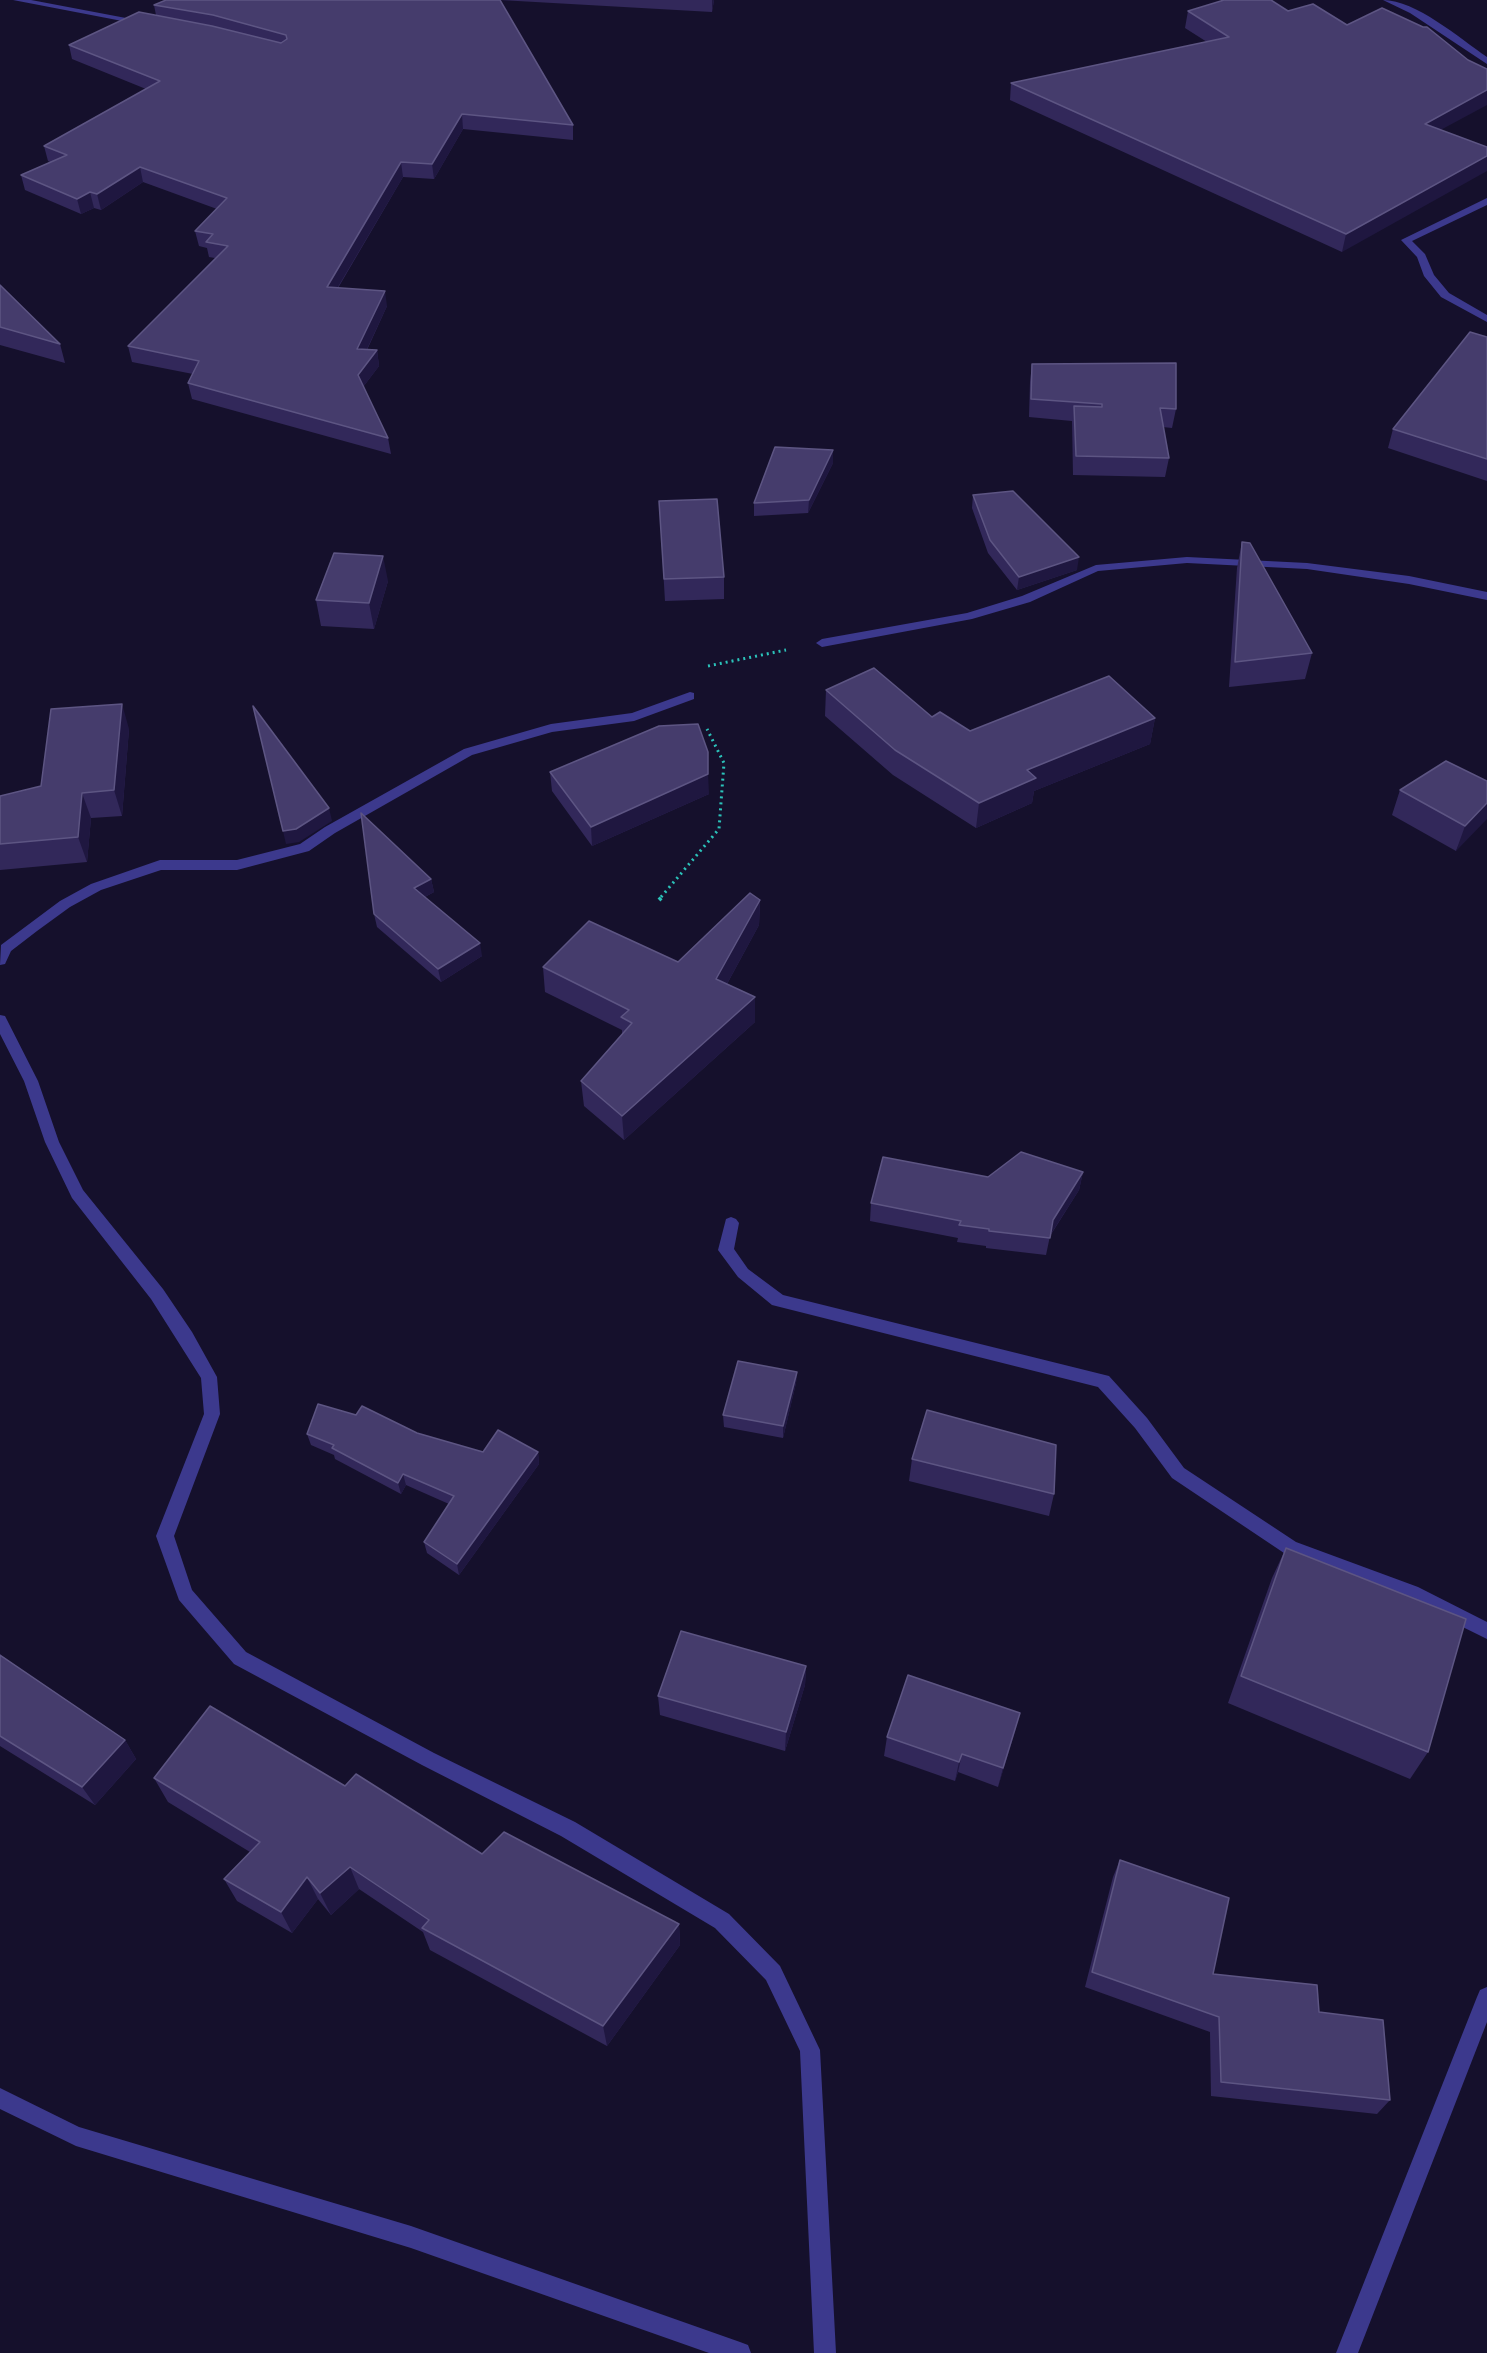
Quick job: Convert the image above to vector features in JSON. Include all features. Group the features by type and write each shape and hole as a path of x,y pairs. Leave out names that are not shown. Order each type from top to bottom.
{"street":[{"path":"17,0 148,23"},
{"path":"1387,0 1413,11 1487,62"},
{"path":"1487,201 1406,240 1422,256 1429,276 1445,295 1487,319"},
{"path":"822,643 968,616 1026,599 1096,568 1187,560 1307,566 1408,580 1487,596"},
{"path":"0,960 6,948 65,904 96,887 160,865 237,865 304,848 330,830 468,752 551,728 634,717 690,696"},
{"path":"0,1020 31,1081 52,1142 77,1194 157,1294 209,1377 212,1414 165,1536 185,1594 240,1658 428,1759 568,1829 722,1921 773,1973 810,2050 825,2353"},
{"path":"731,1223 726,1250 743,1273 778,1300 1103,1381 1141,1423 1178,1473 1290,1548 1412,1593 1487,1631"},
{"path":"1347,2353 1487,1998"},
{"path":"0,2098 76,2136 411,2237 740,2353"}],"path":[{"path":"659,900 719,829 724,763 678,672 822,643"}],"building":[{"path":"166,0 500,0 573,125 462,114 432,164 401,162 327,287 385,291 357,349 377,350 358,375 388,438 188,383 199,361 128,346 228,246 206,242 213,234 195,231 227,198 140,167 97,194 90,192 77,199 21,175 67,155 44,146 160,81 69,45 139,12 212,26 281,43 287,39 286,35 213,15 154,5"},
{"path":"1224,0 1271,0 1288,11 1313,4 1347,25 1382,8 1427,27 1468,60 1487,69 1487,90 1425,124 1487,147 1487,156 1346,234 1011,83 1229,37 1188,11"},
{"path":"0,285 60,344 0,327"},
{"path":"1470,332 1487,337 1487,459 1393,429"},
{"path":"1176,363 1176,409 1160,408 1169,458 1076,456 1074,406 1102,407 1102,404 1031,399 1032,364"},
{"path":"775,447 833,450 809,500 754,503"},
{"path":"1013,491 1079,557 1019,577 990,540 973,495"},
{"path":"717,499 724,577 664,579 659,501"},
{"path":"1242,542 1250,543 1312,653 1235,662"},
{"path":"334,553 383,556 369,603 316,600"},
{"path":"874,668 932,717 940,712 970,731 1109,676 1155,718 1027,770 1036,778 979,803 895,750 826,690"},
{"path":"122,704 114,790 82,793 78,837 0,844 0,796 41,786 51,709"},
{"path":"253,706 329,808 296,829 283,831"},
{"path":"698,724 708,752 708,774 591,827 550,772 659,726"},
{"path":"1446,761 1487,781 1487,803 1465,826 1400,790"},
{"path":"361,813 431,879 414,888 480,943 438,969 374,914"},
{"path":"750,893 760,900 716,979 755,997 622,1116 581,1081 632,1023 621,1017 629,1010 543,967 589,921 678,962"},
{"path":"1021,1152 1083,1172 1053,1220 1050,1238 989,1231 989,1229 959,1225 961,1221 871,1203 883,1157 988,1177"},
{"path":"738,1361 797,1372 783,1426 723,1415"},
{"path":"318,1404 356,1415 362,1406 417,1433 483,1452 498,1430 538,1452 457,1564 424,1542 454,1496 403,1474 398,1483 332,1448 334,1445 307,1434"},
{"path":"927,1410 1056,1445 1054,1494 912,1459"},
{"path":"1286,1548 1466,1619 1428,1752 1241,1676"},
{"path":"681,1631 806,1666 786,1732 658,1696"},
{"path":"0,1655 125,1740 82,1787 0,1736"},
{"path":"908,1675 1020,1713 1003,1768 962,1754 959,1762 887,1737"},
{"path":"210,1706 345,1786 356,1774 482,1854 504,1832 679,1924 603,2026 422,1928 429,1920 350,1867 320,1893 307,1877 281,1912 224,1879 260,1842 154,1778"},
{"path":"1120,1860 1229,1898 1213,1974 1317,1985 1319,2012 1383,2020 1390,2100 1221,2082 1219,2017 1092,1972"}]}
